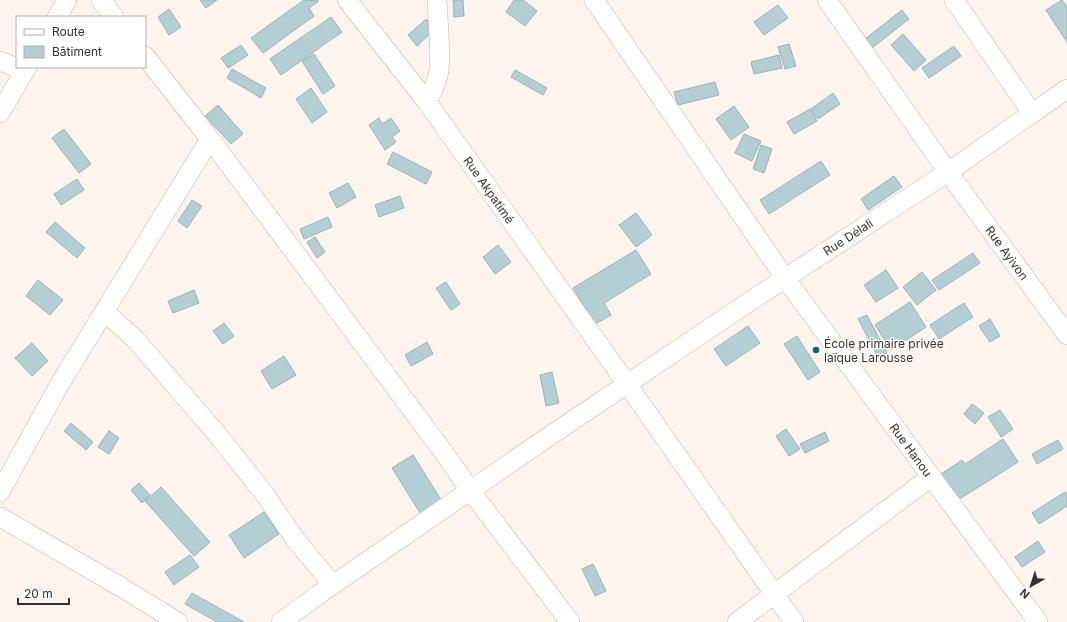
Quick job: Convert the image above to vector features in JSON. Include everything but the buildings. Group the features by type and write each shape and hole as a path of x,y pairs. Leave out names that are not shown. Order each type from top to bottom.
{"street":[{"path":"57,16 66,0"},
{"path":"101,0 113,16"},
{"name":"Rue Akpatimé","path":"347,0 427,102 794,622"},
{"path":"427,102 436,83 439,71 436,0"},
{"name":"Rue Hanou","path":"594,0 785,278 1038,622"},
{"name":"Rue Ayivon","path":"827,0 948,172 1067,335"},
{"path":"954,0 1032,113"},
{"path":"146,57 210,139 442,450 470,490 570,622"},
{"path":"0,61 16,66"},
{"path":"0,113 26,69"},
{"name":"Rue Délali","path":"281,622 548,437 785,278 948,172 1067,88"},
{"path":"0,492 61,382 210,139"},
{"path":"104,312 135,339 218,434 266,496 295,539 333,585"},
{"path":"736,622 932,477"},
{"path":"0,517 178,622"}],"place":[{"name":"École primaire privée laïque Larousse","path":"816,350"}]}
